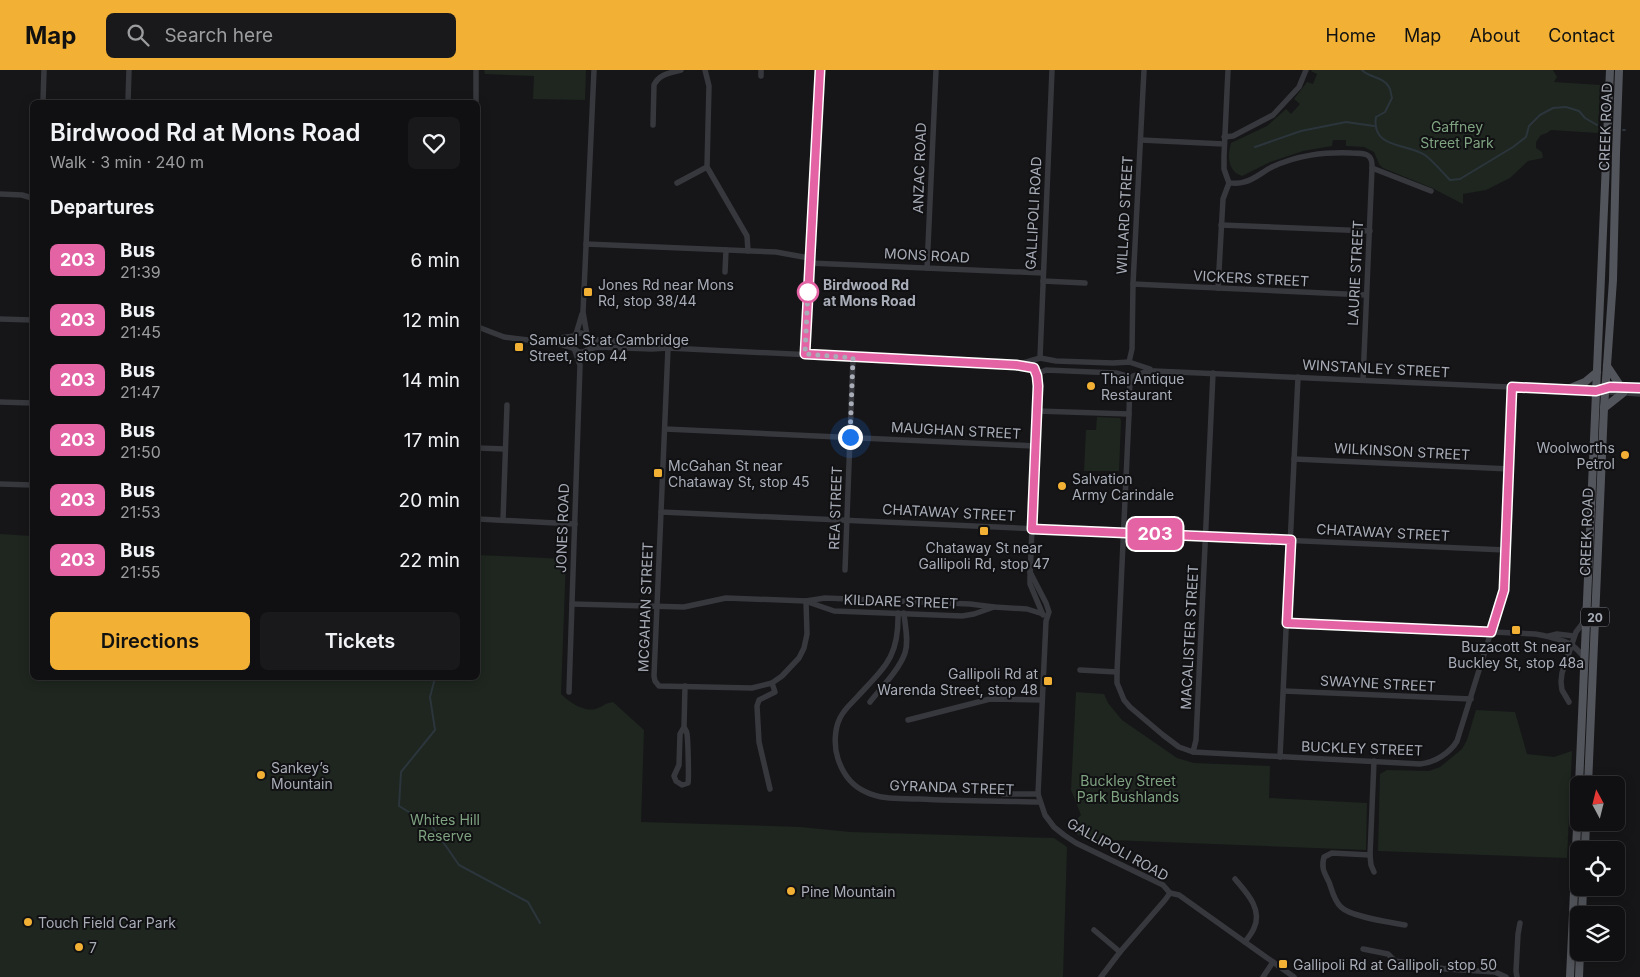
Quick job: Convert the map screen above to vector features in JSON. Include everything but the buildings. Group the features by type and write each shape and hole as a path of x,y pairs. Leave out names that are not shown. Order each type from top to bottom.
{"main road":[{"name":"CREEK ROAD","path":"1579,776 1610,70"},
{"name":"CREEK ROAD","path":"1588,776 1604,408 1613,295 1619,70"},
{"path":"1604,408 1622,390 1607,366"},
{"path":"1568,390 1584,382 1597,372"},
{"name":"CREEK ROAD","path":"1570,977 1577,831"},
{"path":"1579,977 1580,961"}],"street":[{"path":"40,70 44,70 43,100"},
{"path":"128,100 129,70"},
{"path":"476,70 476,100"},
{"path":"480,328 504,337 537,341 583,352 588,349 591,343 583,312 594,70"},
{"path":"653,125 654,85 656,80 660,76 681,70"},
{"path":"705,70 709,86 707,167 747,236 748,251"},
{"path":"805,354 820,70"},
{"name":"ANZAC ROAD","path":"927,268 936,70"},
{"name":"GALLIPOLI ROAD","path":"1040,359 1052,70"},
{"name":"WILLARD STREET","path":"1129,363 1132,349 1133,284 1144,70"},
{"path":"1218,288 1223,200 1229,183 1224,169 1228,70"},
{"path":"1141,140 1224,140 1272,115 1295,92 1306,70"},
{"path":"1229,183 1244,182 1277,165 1302,156 1329,152 1363,153 1372,160 1372,168 1430,192"},
{"path":"676,183 707,167"},
{"name":"LAURIE STREET","path":"1363,380 1372,168"},
{"path":"0,194 30,197"},
{"path":"1221,225 1370,231"},
{"name":"MONS ROAD","path":"586,244 776,252 809,260 1043,273"},
{"path":"725,272 726,250"},
{"path":"1043,281 1085,283"},
{"name":"VICKERS STREET","path":"1133,284 1366,295"},
{"path":"574,349 571,342 583,312"},
{"path":"0,319 30,320"},
{"path":"537,341 581,333 588,336"},
{"name":"WINSTANLEY STREET","path":"588,336 597,340 652,343 668,348"},
{"name":"WINSTANLEY STREET","path":"588,349 598,347 668,348 1016,365 1034,369 1039,373 1045,371 1116,373 1130,376 1154,371 1596,391 1640,388"},
{"name":"MCGAHAN STREET","path":"668,348 655,681 659,686 752,688 772,683 782,676 799,658 804,648 807,634 806,601"},
{"name":"JONES ROAD","path":"569,692 580,365 574,349"},
{"name":"JONES ROAD","path":"580,365 588,349"},
{"name":"REA STREET","path":"845,570 853,358"},
{"path":"1034,369 1033,364 1040,359 1048,364 1045,371"},
{"name":"WINSTANLEY STREET","path":"1016,365 1040,359 1129,363 1154,371"},
{"path":"1080,670 1117,672 1130,376 1136,370 1129,363 1121,369 1130,376"},
{"name":"GALLIPOLI ROAD","path":"1034,369 1038,386"},
{"name":"GALLIPOLI ROAD","path":"1045,371 1040,377 1038,386 1030,584 1046,621"},
{"name":"MACALISTER STREET","path":"1193,752 1196,740 1213,373"},
{"path":"1280,757 1298,377"},
{"name":"BUCKLEY STREET","path":"1117,672 1117,683 1124,700 1130,707 1163,736 1179,747 1193,752 1420,764 1431,763 1454,746 1458,740 1503,597 1510,469 1512,387"},
{"name":"WINSTANLEY STREET","path":"1622,390 1640,394"},
{"path":"0,402 30,403"},
{"path":"503,520 507,405"},
{"path":"1037,411 1129,414"},
{"name":"MAUGHAN STREET","path":"665,429 1036,446"},
{"path":"480,448 505,449"},
{"name":"WILKINSON STREET","path":"1294,459 1510,469"},
{"path":"0,484 30,485"},
{"name":"CHATAWAY STREET","path":"661,512 1505,550"},
{"path":"480,519 575,524"},
{"name":"GALLIPOLI ROAD","path":"1030,572 1049,612 1046,621 1038,794 1050,821 1064,835 1076,843 1163,885 1170,893 1179,895 1294,977"},
{"name":"KILDARE STREET","path":"572,604 684,607 726,598 806,601 825,598 1027,608 1043,614"},
{"path":"1027,608 1033,604 1036,598"},
{"name":"KILDARE STREET","path":"806,601 834,611 962,616 994,607"},
{"path":"870,702 900,663 905,652 906,638 901,613"},
{"name":"GYRANDA STREET","path":"901,613 895,648 891,657 879,674 846,709 840,718 836,730 836,755 841,768 849,780 867,793 881,797 956,801 1040,802"},
{"path":"1569,702 1563,694 1561,682 1563,666 1574,636 1586,619"},
{"path":"1287,623 1549,636 1571,644 1584,658"},
{"path":"1549,636 1557,634 1574,636"},
{"path":"770,789 759,742 756,706 759,700 775,692 772,683"},
{"path":"684,727 680,734 679,765 674,776 676,781 682,785 688,783 689,778 687,734 684,727 685,686"},
{"name":"SWAYNE STREET","path":"1284,691 1471,700"},
{"path":"908,720 990,698 1042,700"},
{"path":"1374,761 1370,855 1374,872"},
{"path":"1003,794 1038,794"},
{"path":"1370,855 1332,853 1324,857 1322,865 1336,901 1348,912 1375,920 1405,925"},
{"path":"1235,879 1250,896 1256,914 1255,927 1245,942"},
{"path":"1101,977 1170,893"},
{"path":"1518,977 1516,971 1520,923"},
{"path":"1094,930 1120,952"},
{"path":"1363,949 1388,954 1395,961 1446,969 1495,972 1506,977"},
{"path":"1263,977 1273,962"}],"green space":[{"path":"484,70 586,70 585,100 533,99 534,76 485,74"},
{"name":"Gaffney Street Park","path":"1312,70 1553,70 1557,77 1554,82 1600,85 1598,133 1551,130 1541,135 1536,142 1536,148 1542,152 1543,158 1528,161 1510,178 1486,190 1463,194 1463,204 1432,188 1383,168 1379,164 1374,152 1364,147 1346,146 1346,140 1333,140 1332,146 1303,151 1270,162 1242,176 1237,174 1231,167 1229,158 1231,143 1267,126 1286,109 1291,114 1300,104 1294,99 1307,82 1313,84 1317,74"},
{"path":"1097,417 1120,418 1119,471 1084,471 1086,430 1096,430"},
{"name":"Whites Hill Reserve","path":"0,534 30,536 30,680 480,680 480,555 566,559 561,694 573,704 588,709 598,708 613,702 644,730 641,822 800,827 850,832 1054,838 1067,847 1063,977 0,977"},
{"name":"Buckley Street Park Bushlands","path":"1076,692 1104,694 1108,703 1122,720 1177,758 1194,763 1270,766 1269,798 1367,803 1366,850 1084,839 1068,828 1081,815 1071,790"},
{"path":"1476,710 1515,712 1527,754 1554,757 1572,751 1567,858 1378,851 1380,774 1387,770 1429,771 1440,767 1462,749 1467,740"}],"waterway":[{"path":"1362,70 1386,83 1391,91 1392,98 1385,112 1376,117 1376,127 1379,135 1392,144 1418,151 1425,155 1450,180 1460,179 1513,147 1526,137 1529,126 1540,115 1553,108 1566,107 1579,111 1585,118 1597,125"},
{"path":"1255,147 1301,131 1346,122 1374,126"},
{"path":"434,680 430,697 435,730 401,772 399,806 432,826 459,865 528,902 540,923"}],"bus line":[{"name":"203","path":"820,70 805,354 1016,365 1034,368 1038,386 1032,529 1291,540 1287,623 1491,632 1504,590 1512,387 1596,391 1610,387 1640,388"}],"place":[{"name":"Jones Rd near Mons Rd, stop 38/44","path":"588,292"},
{"name":"Birdwood Rd at Mons Road","path":"808,292"},
{"name":"Samuel St at Cambridge Street, stop 44","path":"519,347"},
{"name":"Thai Antique Restaurant","path":"1091,386"},
{"name":"Woolworths Petrol","path":"1625,455"},
{"name":"McGahan St near Chataway St, stop 45","path":"658,473"},
{"name":"Salvation Army Carindale","path":"1062,486"},
{"name":"Chataway St near Gallipoli Rd, stop 47","path":"984,531"},
{"name":"Buzacott St near Buckley St, stop 48a","path":"1516,630"},
{"name":"Gallipoli Rd at Warenda Street, stop 48","path":"1048,681"},
{"name":"Sankey’s Mountain","path":"261,775"},
{"name":"Pine Mountain","path":"791,891"},
{"name":"Touch Field Car Park","path":"28,922"},
{"name":"7","path":"79,947"},
{"name":"Gallipoli Rd at Gallipoli, stop 50","path":"1283,964"}],"route":[{"path":"808,292 808,289 805,354 853,358 850,437"}]}
